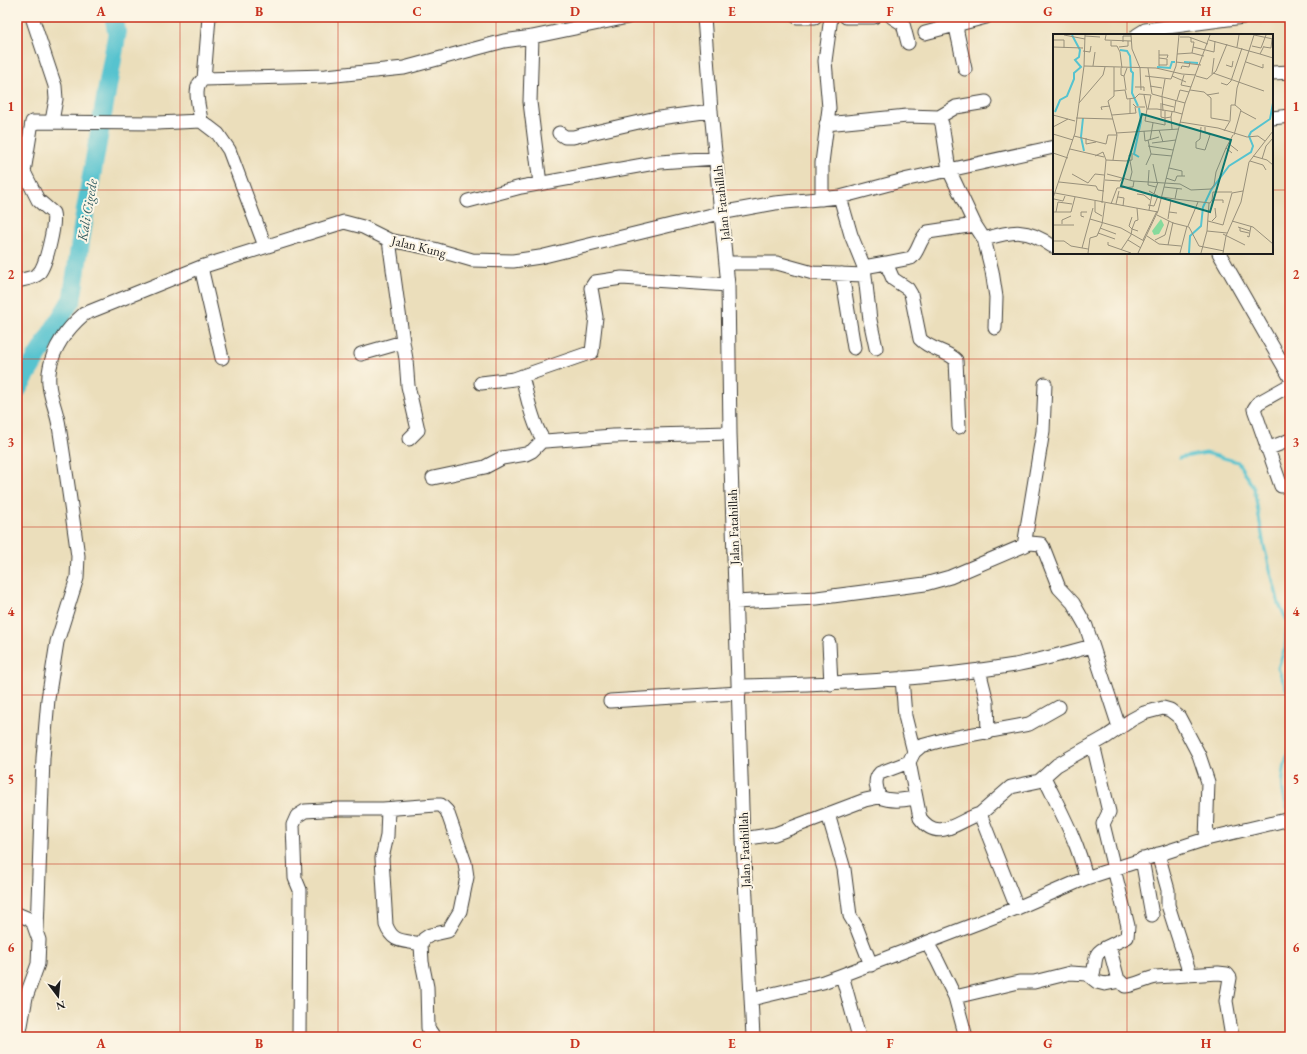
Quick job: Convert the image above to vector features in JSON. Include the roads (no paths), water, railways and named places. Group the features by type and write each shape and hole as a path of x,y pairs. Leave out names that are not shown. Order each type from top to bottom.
{"street":[{"path":"32,17 55,86 56,99 52,121"},
{"path":"201,121 197,90 198,85 204,79 209,17"},
{"path":"204,79 326,76 404,68 504,41 532,37 628,17"},
{"name":"Jalan Fatahillah","path":"704,17 710,111 716,158 720,213 727,263 735,602 743,839 753,1037"},
{"path":"797,17 815,17"},
{"path":"822,199 822,163 829,108 825,61 831,17"},
{"path":"846,17 874,17"},
{"path":"892,17 903,24 908,43"},
{"path":"925,33 957,20 986,17"},
{"path":"1139,34 1145,30 1243,17"},
{"path":"957,20 965,69"},
{"path":"532,37 530,102 540,184"},
{"path":"1273,73 1290,72"},
{"path":"826,124 907,116 940,118 956,107 986,102"},
{"path":"559,133 566,137 573,137 652,119 710,111"},
{"path":"1273,118 1290,116"},
{"path":"940,118 949,170 975,225 984,239 992,271 996,297 995,328"},
{"path":"17,281 33,277 40,271 54,225 53,213 38,200 21,173 28,157 31,122 52,121 115,124 201,121 218,134 229,150 264,246"},
{"name":"Jalan Kung","path":"19,1037 22,996 38,964 39,940 36,930 43,758 48,699 57,642 75,585 78,556 59,424 49,390 50,367 54,353 62,338 71,326 84,314 128,298 201,267 344,222 363,227 389,240 434,249 472,260 513,261 540,257 720,213 775,203 840,197 908,179 1053,147"},
{"path":"468,201 540,184 660,162 716,158"},
{"path":"840,197 851,236 864,271 870,320 876,348"},
{"path":"727,263 777,263 813,272 842,274 864,271 886,263 911,258 923,236 928,232 975,225"},
{"path":"984,239 1019,232 1027,232 1040,237 1052,246"},
{"path":"389,240 402,342 406,359 407,378 418,430 409,439"},
{"path":"1220,254 1290,377"},
{"path":"886,263 891,277 908,289 911,294 920,339 924,343 950,354 956,360 959,427"},
{"path":"201,267 222,358"},
{"path":"842,274 854,348"},
{"path":"481,383 522,376 592,352 596,317 591,288 595,282 622,278 728,285"},
{"path":"361,354 402,342"},
{"path":"522,376 533,416 543,440 549,442 613,436 730,433"},
{"path":"1024,546 1043,431 1045,384"},
{"path":"1281,486 1254,409 1255,405 1290,385"},
{"path":"433,478 485,467 502,458 526,454 532,451 543,440"},
{"path":"1267,449 1290,440"},
{"path":"735,602 817,598 925,584 950,577 1024,546 1036,544 1043,547 1059,588 1073,603 1086,626 1118,727"},
{"path":"829,643 831,684"},
{"path":"610,701 738,689 831,684 979,670 1016,664 1092,646"},
{"path":"979,670 987,702 988,733"},
{"path":"902,678 905,716 912,757 916,798 920,818 924,824 941,830 950,828 980,814 1011,787 1039,781 1057,765 1106,737 1118,727 1144,713 1163,708 1170,710 1179,717 1199,755 1208,782 1206,839"},
{"path":"879,797 875,782 877,776 880,773 912,757 921,746 947,739 988,733 1029,724 1059,707"},
{"path":"1092,977 1096,968 1095,957 1097,953 1127,937 1128,934 1126,910 1103,824 1109,812 1093,744"},
{"path":"1044,777 1070,831 1081,858 1086,878"},
{"path":"743,839 775,834 879,797 887,800 898,801 916,798"},
{"path":"299,1037 300,890 295,878 293,825 295,820 305,811 340,808 388,809 436,805 445,807 465,863 466,882 460,911 448,931 430,935 424,939 421,944 427,986 428,1028 434,1037"},
{"path":"388,809 387,836 382,858 386,925 389,935 397,940 421,944"},
{"path":"828,814 844,869 850,916 856,926 871,965"},
{"path":"980,814 1017,908"},
{"path":"751,999 823,982 871,965 1017,908 1086,878 1115,868 1206,839 1290,819"},
{"path":"1158,854 1168,890 1168,905 1190,974"},
{"path":"1142,859 1152,915"},
{"path":"17,914 29,918 36,930"},
{"path":"927,943 955,997 966,1037"},
{"path":"1109,946 1118,980 1125,986 1140,984 1150,978 1156,977 1190,974 1227,974 1230,978 1226,1001 1232,1037"},
{"path":"955,997 1019,982 1034,982 1070,973 1087,974 1097,982 1105,984 1118,980"},
{"path":"842,975 858,1037"}],"waterway":[{"name":"Kali Cigede","path":"17,390 72,299 84,218 117,34 114,17"},
{"path":"1179,458 1206,453 1238,462 1254,488 1264,546 1279,604 1287,621 1285,648 1278,668 1290,698"},
{"path":"1290,741 1283,778 1283,796 1290,813"},
{"path":"1290,958 1286,965 1288,974 1290,975"}]}
